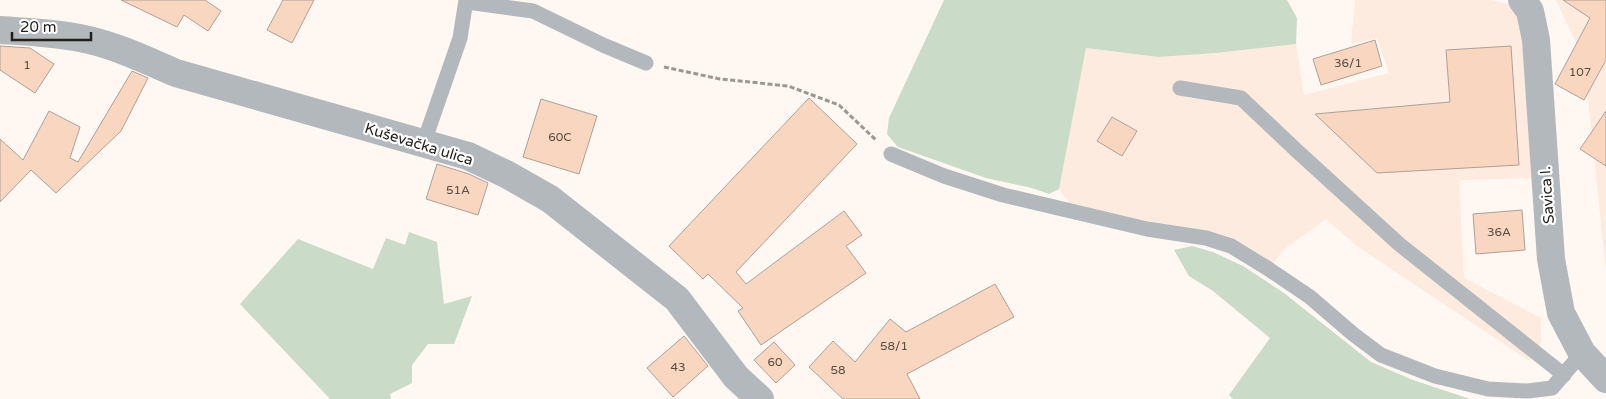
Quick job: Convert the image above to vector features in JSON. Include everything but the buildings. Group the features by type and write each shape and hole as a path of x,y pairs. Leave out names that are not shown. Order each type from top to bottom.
{"street":[{"name":"Savica I.","path":"1522,0 1530,10 1536,40 1551,259 1561,313 1582,353 1606,379"},
{"name":"Kuševačka ulica","path":"0,30 89,40 130,53 176,73 468,156 506,174 550,200 677,299 736,377 760,399"}],"lane":[{"path":"424,145 460,38 466,1 532,11 646,63"},
{"path":"1180,88 1241,98 1400,244 1564,374"},
{"path":"891,154 944,176 1003,195 1147,230 1206,238 1230,246 1310,297 1353,334 1381,354 1435,376 1488,389 1528,391 1552,388 1582,353"}],"path":[{"path":"646,63 720,79 788,86 839,105 891,154"}],"shaded area":[{"path":"1355,0 1491,0 1508,4 1520,10 1533,178 1459,180 1464,278 1541,318 1541,344 1529,361 1357,246 1326,219 1283,250 1273,264 1220,238 1069,203 1059,189 1086,48 1158,57 1296,44 1304,95 1389,73 1377,38 1351,44"},
{"path":"1556,0 1606,0 1606,271 1584,60"}],"green space":[{"path":"944,0 1287,0 1297,18 1296,44 1158,57 1086,48 1059,189 1049,194 1032,188 986,178 898,147 887,134 889,118"},
{"path":"409,232 437,242 444,304 472,296 454,344 428,344 412,365 412,383 390,394 391,399 330,399 240,304 298,239 373,269 386,238 405,245"},
{"path":"1192,246 1213,252 1243,266 1284,293 1371,362 1413,380 1470,399 1233,399 1229,395 1270,338 1213,291 1189,276 1174,250"}]}
